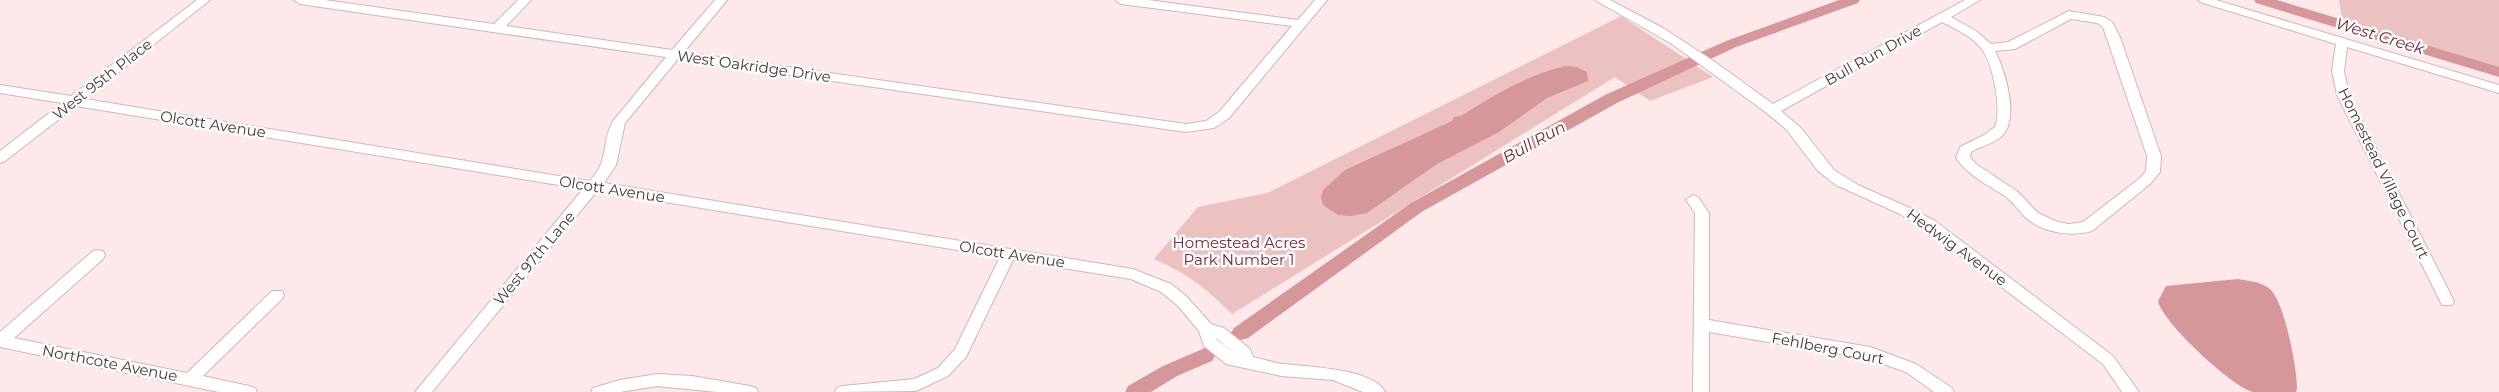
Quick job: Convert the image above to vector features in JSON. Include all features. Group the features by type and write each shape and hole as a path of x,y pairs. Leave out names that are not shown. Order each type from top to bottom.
{"street":[{"name":"West 95th Place","path":"0,158 204,0"},
{"name":"West Oakridge Drive","path":"300,0 1179,128 1209,125 1224,115 1301,24"},
{"path":"496,29 525,0"},
{"name":"West 97th Lane","path":"423,392 594,186 612,160 615,127 721,0"},
{"path":"1121,0 1301,24 1322,0"},
{"name":"Hedwig Avenue","path":"1601,0 1655,26 1708,62 1772,110 1798,133 1810,154 1828,172 1854,188 1894,204 1922,220 2108,360 2131,392"},
{"name":"Bull Run Drive","path":"1772,110 1974,0"},
{"path":"2204,0 2499,88"},
{"path":"1942,17 1973,34 1987,48 1994,64 2005,120 1995,135 1965,150 1963,158 1971,168 2013,196 2033,216 2055,227 2069,229 2087,226 2145,181 2152,172 2155,162 2111,29 2100,20 2085,16 2064,16 2011,46 1987,48"},
{"name":"Homestead Village Court","path":"2342,41 2338,71 2343,95 2447,301"},
{"name":"Olcott Avenue","path":"0,89 1120,272 1144,278 1175,295 1206,329 1209,342 1231,360 1246,361 1281,370 1334,374 1358,382 1377,392"},
{"path":"1693,200 1702,213 1701,392"},
{"path":"843,392 916,385 943,372 961,353 1009,254"},
{"path":"0,342 98,255"},
{"path":"191,379 277,295"},
{"name":"Fehlberg Court","path":"1702,325 1870,353 1911,368 1946,392"},
{"name":"Northcote Avenue","path":"0,342 249,392"},
{"path":"599,392 636,381 672,378 750,392"}],"green space":[{"path":"2339,0 2499,0 2499,68 2342,19"},
{"name":"Homestead Acres Park Number 1","path":"1621,16 1713,77 1650,101 1615,77 1232,314 1196,282 1154,259 1198,207 1267,193"}],"shaded area":[{"path":"1565,66 1577,67 1587,72 1588,81 1547,98 1499,132 1437,164 1367,213 1350,216 1338,215 1323,205 1321,198 1323,190 1345,170 1452,121 1454,117 1461,116 1498,93 1524,80"},
{"path":"2238,279 2264,285 2271,290 2276,298 2285,322 2292,352 2296,392 2253,392 2243,388 2215,367 2184,338 2162,311 2158,301 2166,286"}],"waterway":[{"name":"Bull Run","path":"1241,333 1417,207 1611,99 1731,44 1853,0"},
{"name":"West Creek","path":"2261,0 2499,72"},
{"name":"Bull Run","path":"1135,392 1170,371 1205,356"}]}
